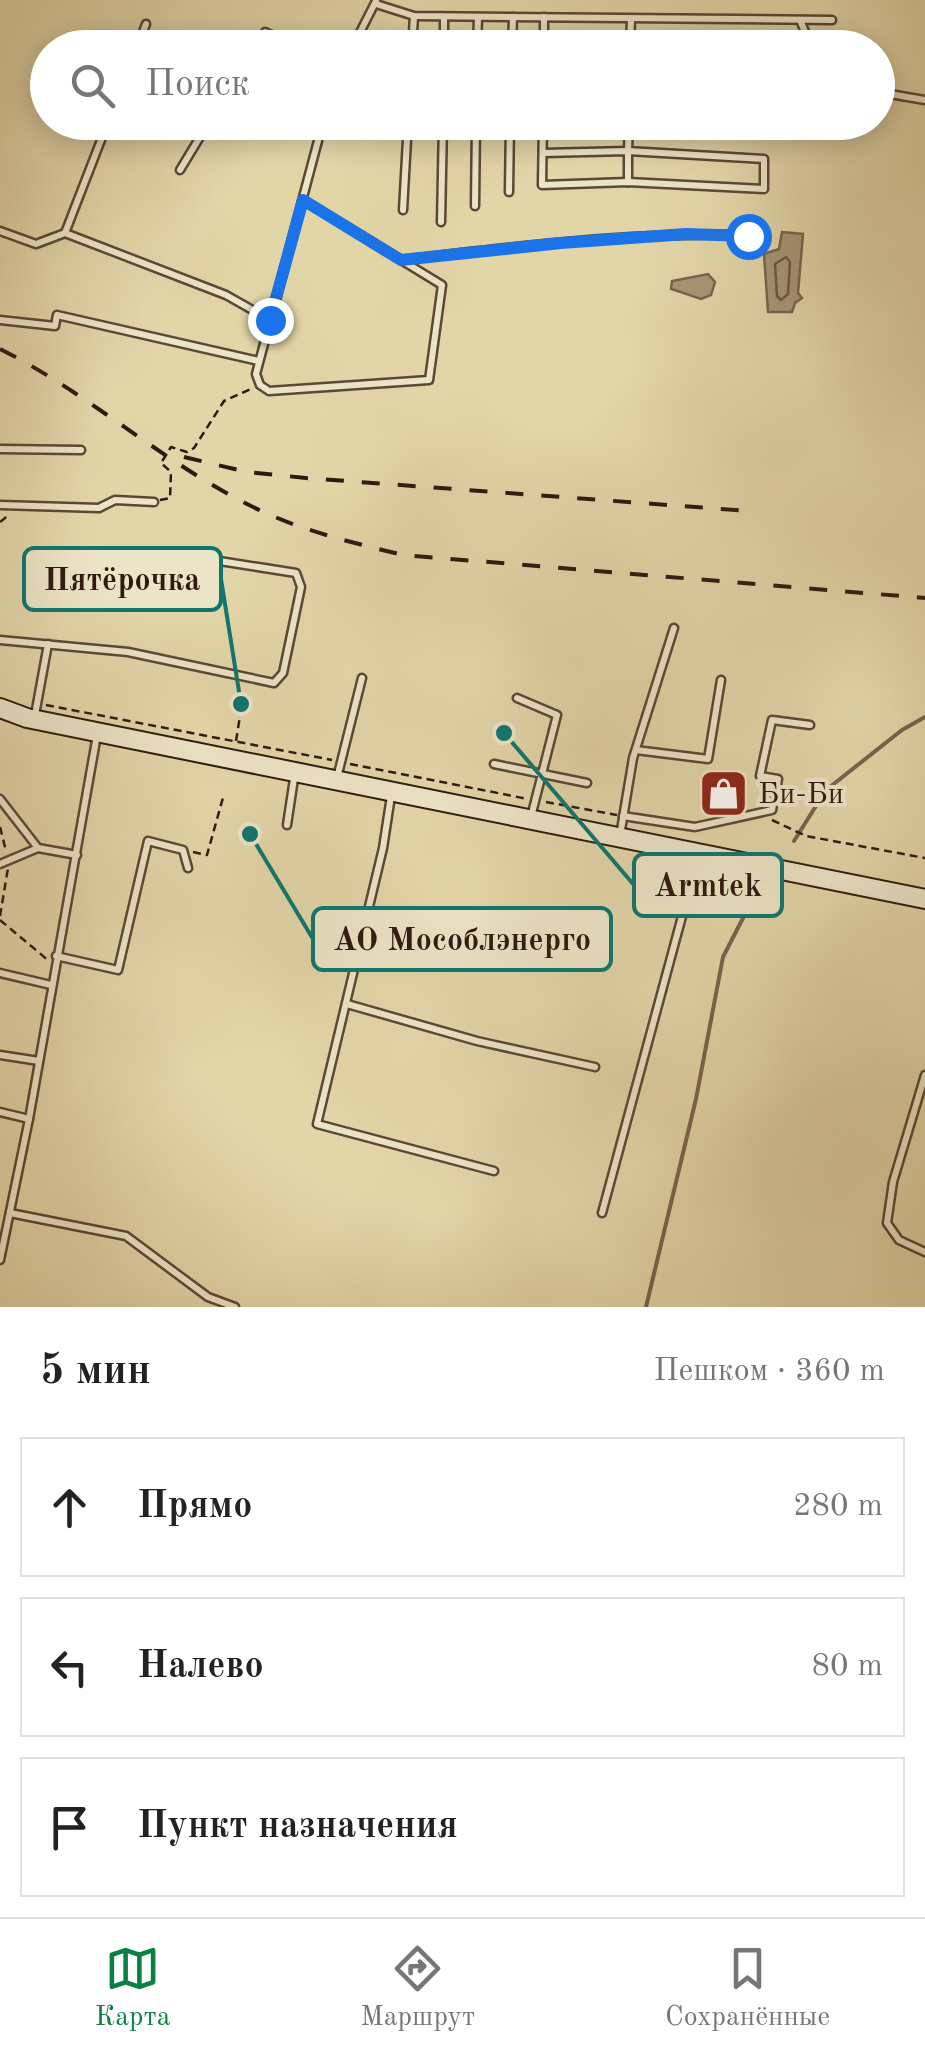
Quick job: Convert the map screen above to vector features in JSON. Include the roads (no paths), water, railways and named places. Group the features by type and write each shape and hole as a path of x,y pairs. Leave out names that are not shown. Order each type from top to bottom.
{"main road":[{"path":"0,708 98,732 295,771 339,771 392,790 533,809 620,837 925,899"},
{"path":"0,720 31,716"}],"lane":[{"path":"361,30 376,2 414,16 832,20"},
{"path":"413,30 414,16"},
{"path":"444,17 444,30"},
{"path":"478,17 478,30"},
{"path":"512,17 512,30"},
{"path":"544,18 544,30"},
{"path":"631,18 631,30"},
{"path":"800,20 804,30"},
{"path":"144,30 146,24"},
{"path":"895,95 925,100"},
{"path":"65,233 101,140"},
{"path":"180,170 199,140"},
{"path":"303,200 442,286 429,380 269,390 260,385 256,374 318,140"},
{"path":"404,210 407,140"},
{"path":"441,222 442,140"},
{"path":"474,206 476,140"},
{"path":"509,192 510,140"},
{"path":"542,140 542,153 542,185 628,182 764,189 764,159 628,151 542,153"},
{"path":"628,140 628,182"},
{"path":"0,231 36,244 65,233 226,295 270,320"},
{"path":"401,260 686,234 748,236"},
{"path":"0,320 55,326 58,315 260,360"},
{"path":"0,449 81,450"},
{"path":"0,505 99,508 116,500 154,502"},
{"path":"0,640 128,652 274,682 283,673 301,587 296,573 188,556"},
{"path":"620,837 636,750 674,628"},
{"path":"31,716 48,644"},
{"path":"339,771 362,678"},
{"path":"636,750 708,759 721,680"},
{"path":"517,698 557,715 533,809"},
{"path":"624,816 695,827 772,810 778,780 760,776 772,720 810,725"},
{"path":"1,1254 98,732"},
{"path":"494,764 586,783"},
{"path":"286,825 295,771"},
{"path":"392,790 383,848 317,1124 494,1171"},
{"path":"0,799 38,848"},
{"path":"56,956 118,970 148,841 183,850 188,868"},
{"path":"0,864 38,848 77,855"},
{"path":"602,1213 699,853"},
{"path":"0,973 51,985"},
{"path":"346,1004 477,1042 595,1067"},
{"path":"0,1055 38,1061"},
{"path":"925,1074 892,1182 888,1223 898,1240 925,1252"},
{"path":"0,1112 29,1119"},
{"path":"10,1213 126,1236 208,1297 235,1307"}],"water":[{"path":"782,232 803,234 798,293 802,298 792,312 768,312 764,254 779,249"},
{"path":"708,274 715,282 711,295 701,299 671,289 672,281"}],"waterway":[{"path":"794,841 826,790 902,730 925,717"},
{"path":"646,1307 696,1099 723,957 760,885"}],"railway":[{"path":"0,349 64,386 217,487 268,514 344,540 403,555 925,598"},
{"path":"184,457 247,472 306,478 749,511"}],"place":[{"name":"Пятёрочка","path":"241,704"},
{"name":"Armtek","path":"504,733"},
{"name":"Би-Би","path":"723,793"},
{"name":"АО Мособлэнерго","path":"250,834"}]}
